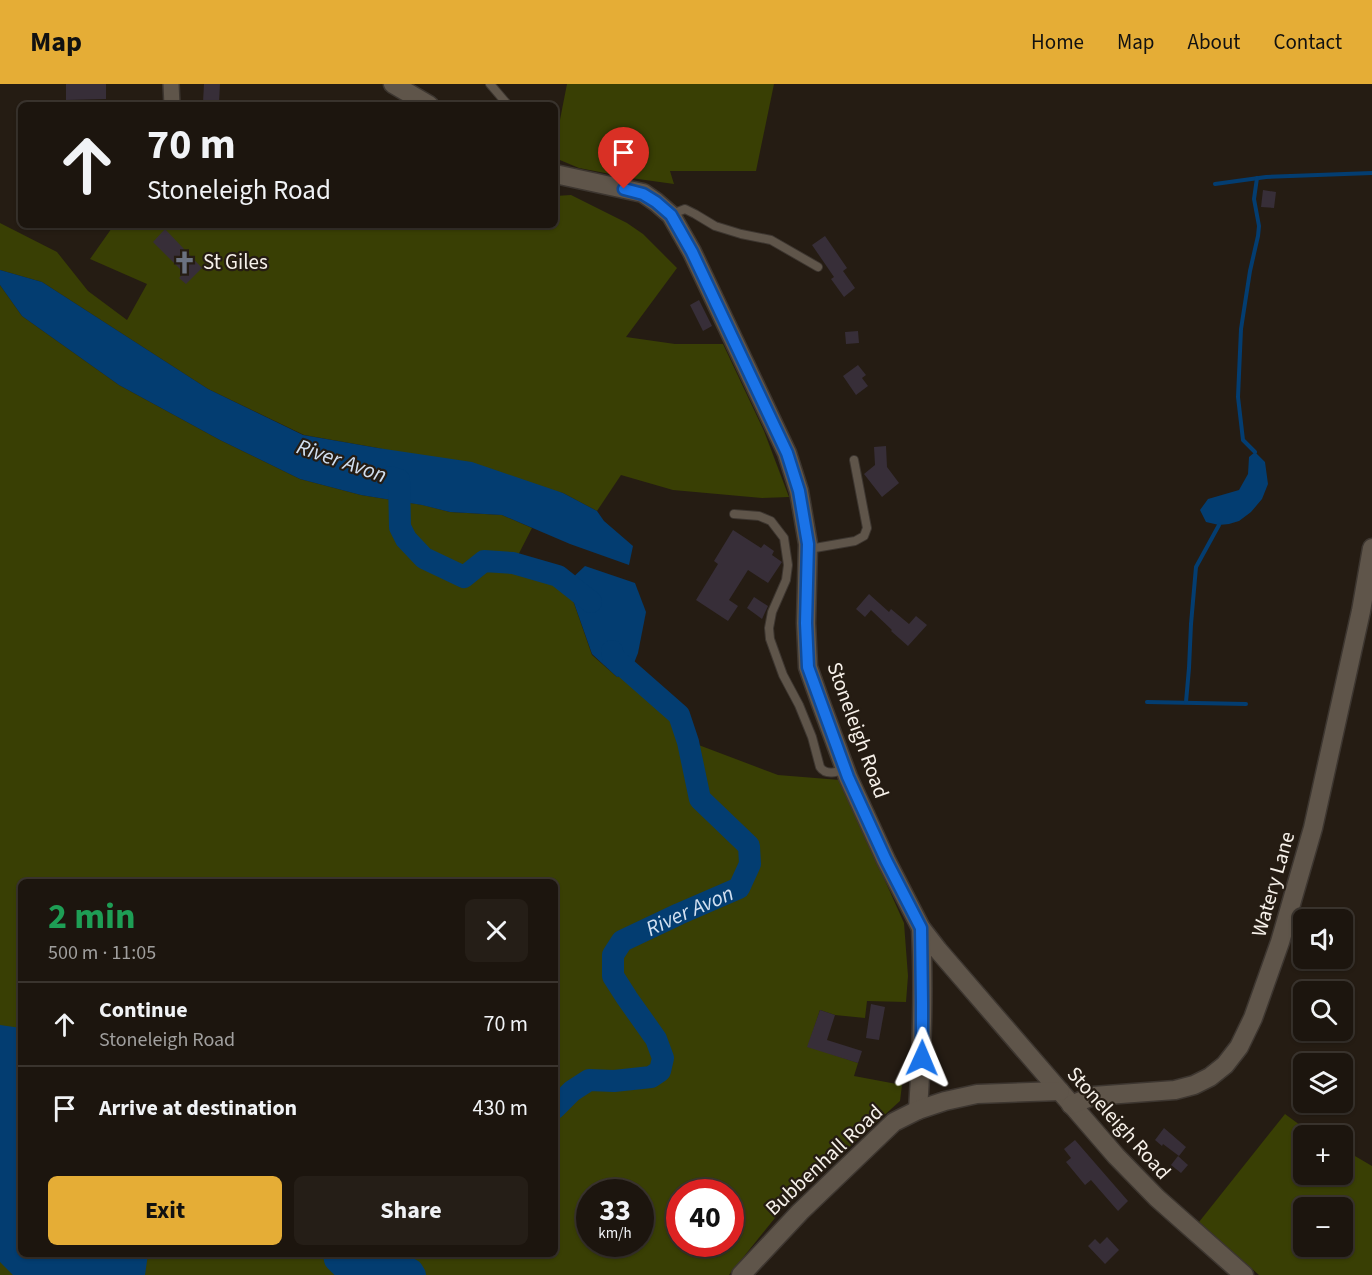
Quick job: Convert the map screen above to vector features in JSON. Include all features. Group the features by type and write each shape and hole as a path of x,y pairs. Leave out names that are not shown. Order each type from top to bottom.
{"street":[{"path":"171,84 172,102"},
{"path":"393,84 424,102"},
{"name":"Stoneleigh Road","path":"558,175 643,194 671,215 692,252 787,453 799,491 808,550 806,623 808,667 845,769 886,860 921,928 1116,1156 1157,1198 1244,1275"},
{"name":"Watery Lane","path":"1065,1098 1175,1090 1194,1085 1210,1077 1225,1065 1239,1047 1253,1018 1280,942 1313,828 1361,611 1372,548"},
{"name":"Bubbenhall Road","path":"918,1110 922,1058 921,928"},
{"name":"Bubbenhall Road","path":"741,1275 800,1212 894,1122 918,1110 977,1094 1065,1098"}],"lane":[{"path":"490,84 505,102"},
{"path":"671,215 685,209 715,226 771,240 818,267"},
{"path":"808,550 855,541 864,536 867,528 854,460"},
{"path":"734,514 759,516 771,521 784,538 788,565 786,580 772,612 769,628 770,639 783,675 808,726 820,767 823,771 830,773 845,769"}],"green space":[{"path":"567,84 774,84 756,171 670,171 674,184 579,168 558,159 558,130"},
{"path":"571,195 627,223 643,234 677,268 626,337 675,344 723,344 764,431 789,497 762,498 673,490 621,475 597,511 563,493 378,448 304,435 208,389 42,282 0,270 0,223 57,252 88,291 127,320 147,284 90,259 112,228 558,228 558,196"},
{"path":"0,285 22,316 119,385 220,440 300,479 361,495 423,505 450,512 502,515 532,528 514,563 558,576 567,583 592,655 617,677 630,673 679,715 688,742 778,775 840,780 904,923 908,976 906,1002 867,1001 865,1018 835,1015 820,1010 808,1046 858,1063 854,1076 902,1085 900,1101 787,1203 744,1256 744,1179 666,1179 666,1257 744,1257 729,1275 0,1275"},
{"path":"1285,1114 1300,1125 1293,1125 1293,1185 1353,1185 1353,1155 1372,1166 1372,1275 1259,1275 1199,1222"}],"water":[{"path":"0,270 42,282 208,389 303,435 472,462 563,493 597,511 604,521 633,546 629,565 570,544 502,515 450,512 361,495 300,479 220,440 119,385 22,316 0,285"},
{"path":"1255,452 1265,462 1268,484 1262,499 1239,521 1219,525 1206,522 1200,510 1208,499 1239,490 1248,474 1249,457"},
{"path":"585,566 635,583 646,612 638,653 630,673 617,677 592,654 567,583"},
{"path":"0,1025 18,1028 18,1257 148,1257 145,1275 13,1275 0,1262"}],"building":[{"path":"66,84 106,84 106,99 66,100"},
{"path":"204,84 220,84 219,102 203,102"},
{"path":"1263,190 1276,192 1274,208 1261,207"},
{"name":"St Giles","path":"165,229 202,268 186,284 179,278 184,273 153,242"},
{"path":"825,236 847,268 843,271 855,288 844,297 831,279 834,277 812,245"},
{"path":"699,300 712,326 703,331 690,305"},
{"path":"858,331 859,343 846,344 845,332"},
{"path":"858,365 866,375 862,378 868,386 856,395 843,376"},
{"path":"886,446 887,467 899,483 882,497 864,474 875,465 874,447"},
{"path":"733,530 761,548 764,544 774,551 772,555 782,562 768,583 748,570 729,600 738,606 728,621 696,600 718,564 714,561"},
{"path":"869,594 889,612 891,609 909,624 916,616 927,625 908,646 871,610 865,617 856,609"},
{"path":"754,597 768,606 762,619 747,608"},
{"path":"871,1004 885,1007 879,1040 866,1038"},
{"path":"820,1010 835,1015 827,1040 862,1051 858,1063 807,1047"},
{"path":"1164,1128 1186,1147 1179,1156 1155,1140"},
{"path":"1075,1140 1128,1201 1118,1211 1091,1180 1085,1185 1066,1162 1071,1158 1064,1149"},
{"path":"1178,1156 1188,1165 1181,1173 1171,1165"},
{"path":"1107,1237 1119,1250 1105,1264 1088,1246 1095,1239 1100,1244"}],"waterway":[{"path":"1215,184 1266,177 1372,173"},
{"path":"1255,452 1243,440 1238,397 1241,329 1259,226 1254,199 1257,178"},
{"name":"River Avon","path":"390,477 399,480 400,527 406,539 424,558 464,577 484,561 513,563 558,576 591,602"},
{"path":"1186,702 1196,567 1219,525"},
{"name":"River Avon","path":"558,1105 572,1091 589,1080 614,1081 651,1077 660,1071 663,1058 656,1039 613,976 613,955 622,941 739,888 750,864 749,846 700,799 688,742 679,715 613,657 612,651"},
{"path":"1147,702 1246,704"},
{"name":"River Avon","path":"334,1257 341,1266 399,1264 412,1270 415,1275"}],"place":[{"name":"St Giles","path":"185,262"}],"route":[{"path":"624,189 643,194 671,215 692,252 787,453 799,491 808,544 806,623 808,667 848,777 886,860 921,928 922,1058"}]}
